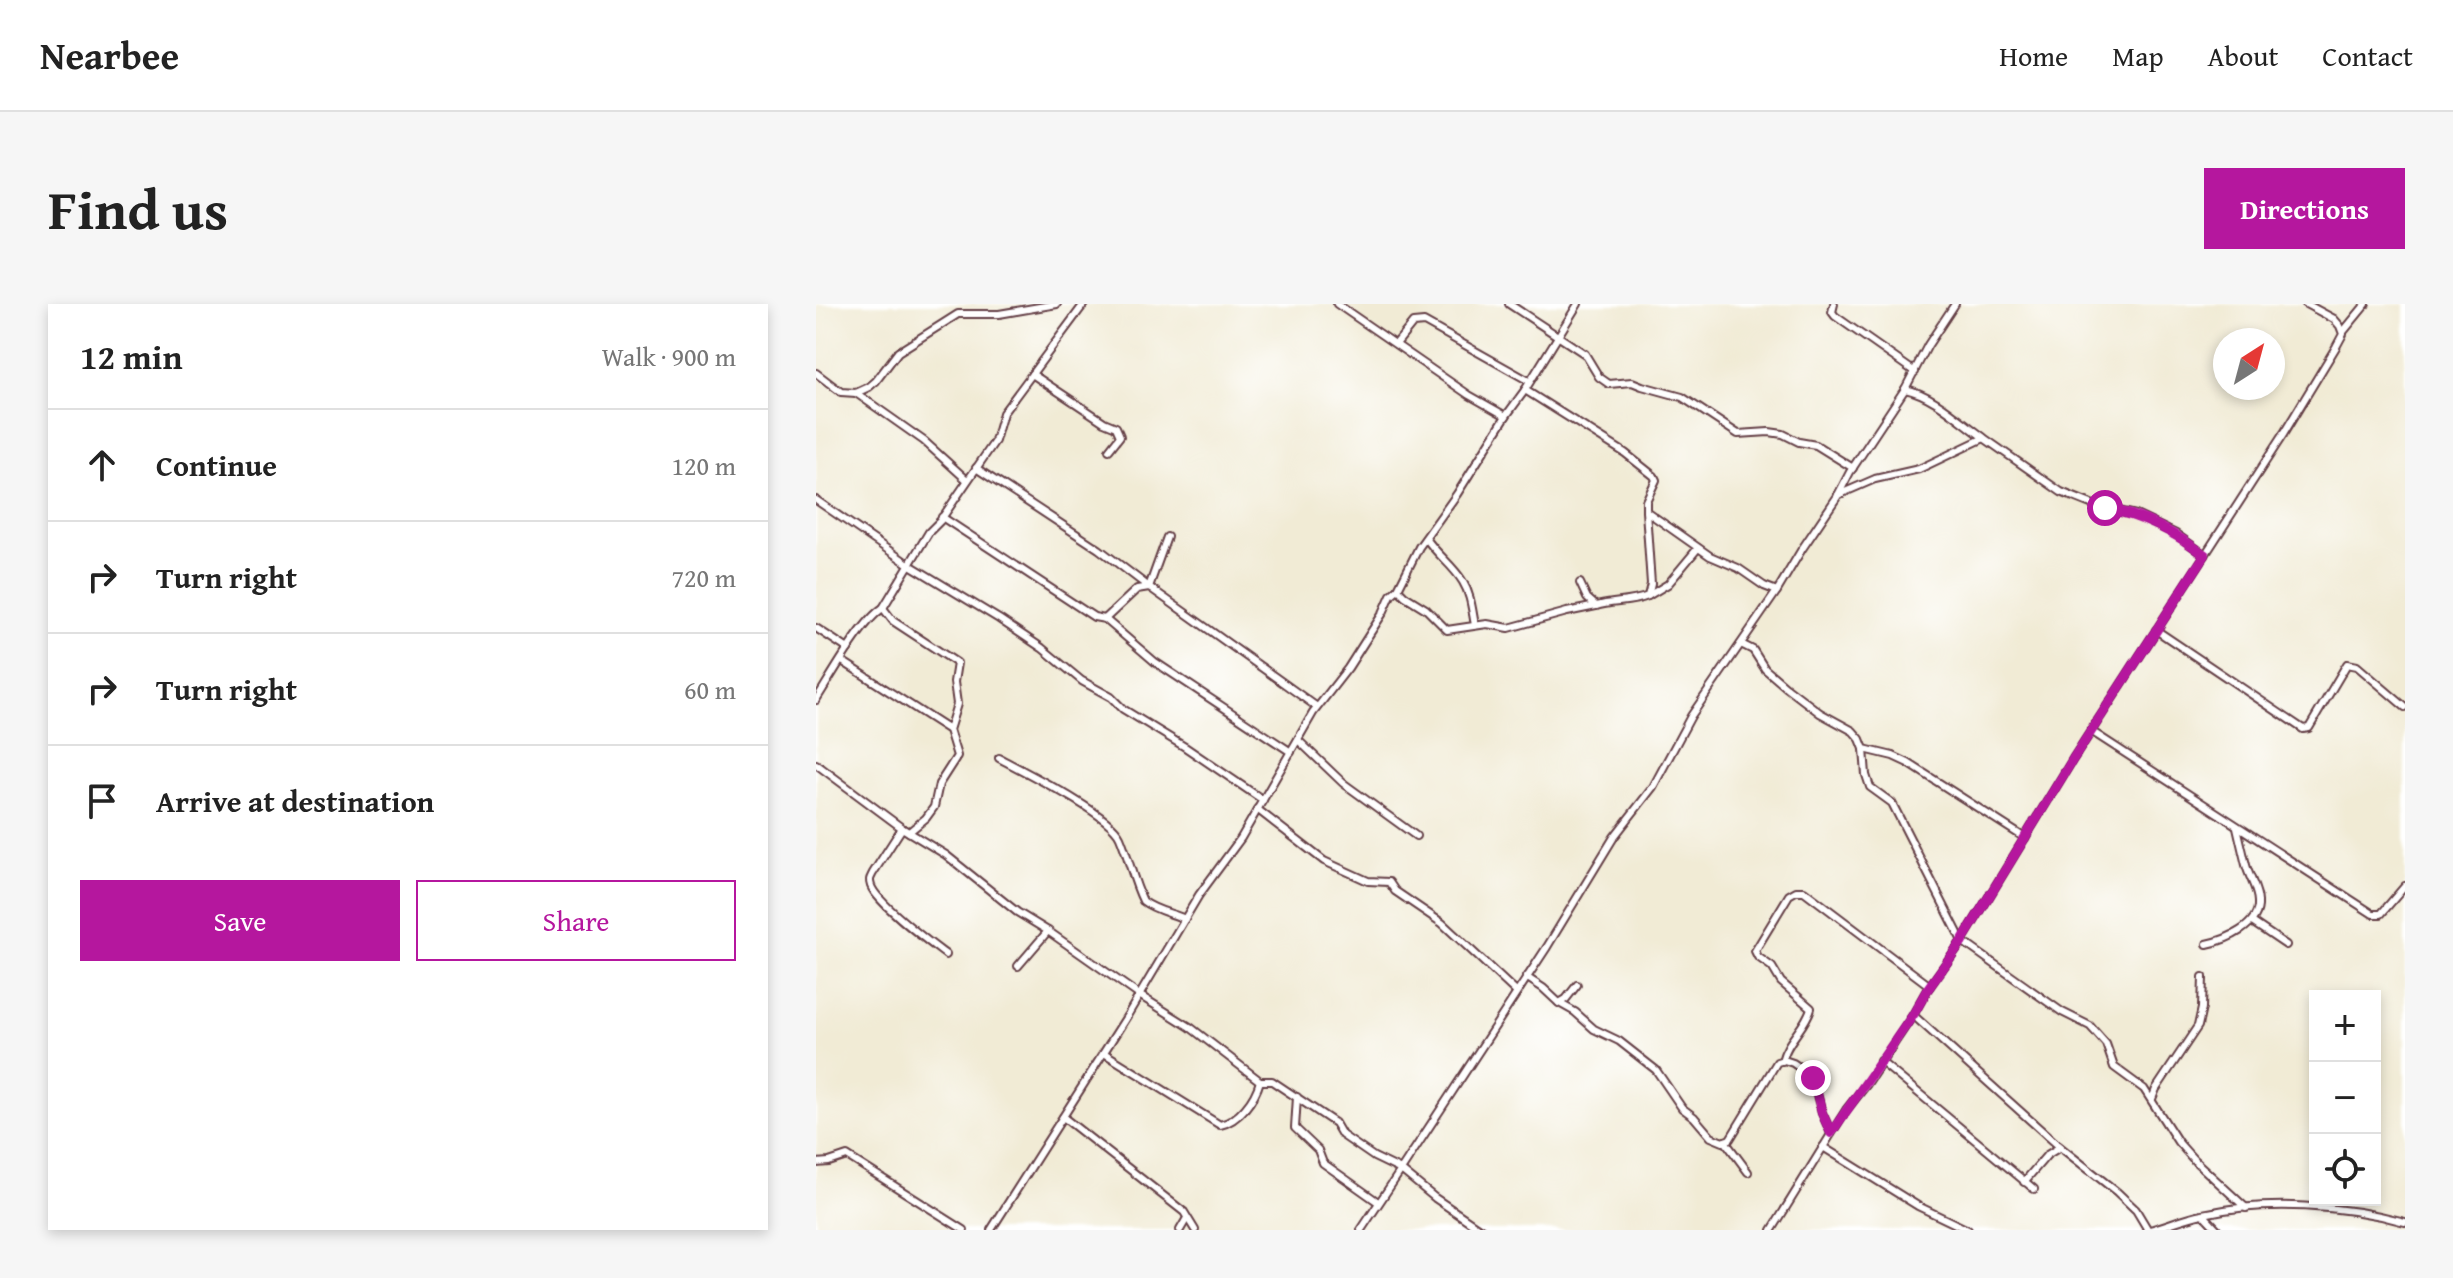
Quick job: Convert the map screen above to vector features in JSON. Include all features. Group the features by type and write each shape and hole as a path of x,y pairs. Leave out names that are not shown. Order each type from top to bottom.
{"street":[{"path":"816,373 841,392 856,393 876,381 898,352 958,314 1011,313 1057,304"},
{"path":"816,700 848,649 875,613 883,608 929,532 995,441 1003,413 1084,304"},
{"path":"1337,304 1469,395 1506,416"},
{"path":"1509,304 1585,354 1599,377 1609,384 1632,382 1682,397 1738,434 1783,434 1799,442 1816,445 1853,468"},
{"path":"991,1230 1185,919 1241,838 1317,707 1348,668 1391,595 1398,589 1412,560 1578,304"},
{"path":"1834,304 1832,312 1835,316 1915,372"},
{"path":"1361,1230 1614,837 1653,787 1691,716 1777,591 1955,304"},
{"path":"2306,304 2334,319 2343,332"},
{"path":"1772,1230 1831,1133 1962,941 2091,731 2286,430 2343,332 2366,304"},
{"path":"1396,344 1413,323 1424,322 1529,381"},
{"path":"1032,374 1116,427 1120,436 1109,450"},
{"path":"1905,389 1920,393 1934,402 2061,492 2096,506 2136,515 2176,534 2205,555"},
{"path":"1525,390 1625,453 1654,476 1656,480 1646,501 1651,584 1648,596"},
{"path":"856,393 924,441 967,480"},
{"path":"1838,495 1868,482 1919,469 1984,438"},
{"path":"976,468 1099,549 1317,707"},
{"path":"816,500 910,565 999,619 1042,648 1082,681 1111,697 1123,709 1263,800"},
{"path":"1646,511 1710,556 1777,591"},
{"path":"942,517 1094,617 1105,619 1155,662 1291,752"},
{"path":"1149,587 1167,537"},
{"path":"1426,538 1431,548 1462,580 1475,625"},
{"path":"1398,589 1426,609 1446,630 1492,624 1509,628 1567,612 1607,603 1636,601 1648,596 1668,584 1698,548"},
{"path":"1580,583 1587,598 1596,606"},
{"path":"1105,619 1137,589 1149,587"},
{"path":"883,608 893,621 957,663 954,682 957,704 949,730 957,756 939,784 934,807 926,818 905,830 870,880 877,897 910,928 946,955"},
{"path":"816,628 848,649"},
{"path":"2156,630 2303,729 2309,728 2347,664 2357,666 2405,707"},
{"path":"1741,644 1753,650 1765,669 1786,687 1820,713 1856,734 1864,749 1870,787 1892,803 1962,941 2062,1012 2090,1026 2106,1044 2114,1067 2144,1089 2178,1142 2246,1208"},
{"path":"842,661 949,730"},
{"path":"2091,731 2373,914 2381,914 2405,886"},
{"path":"1298,740 1343,783 1416,836"},
{"path":"1864,749 1908,763 2025,838"},
{"path":"999,758 1070,797 1110,826 1119,834 1143,901 1150,908 1168,911 1185,919"},
{"path":"816,764 905,830 946,855 1001,900 1190,1027 1260,1081 1272,1081 1335,1123 1342,1135 1374,1157 1401,1170 1482,1230"},
{"path":"1257,809 1324,861 1368,881 1389,882 1395,891 1442,923 1516,992"},
{"path":"2207,944 2219,941 2252,922 2259,903 2246,867 2237,827"},
{"path":"1782,1061 1786,1048 1811,1008 1781,982 1772,967 1755,951 1789,895 1796,891 1804,891 1824,905 1930,986"},
{"path":"2252,922 2286,945"},
{"path":"1018,966 1048,931"},
{"path":"1526,977 1594,1029 1619,1041 1656,1070 1682,1108 1711,1137 1725,1141 1748,1172"},
{"path":"2152,1099 2198,1026 2203,977"},
{"path":"1559,1003 1577,985"},
{"path":"1913,1015 2060,1147 2117,1192 2136,1210 2149,1230 2203,1214 2274,1206 2356,1212 2405,1222"},
{"path":"1104,1053 1220,1125 1232,1123 1257,1094 1260,1081"},
{"path":"1725,1141 1730,1139 1777,1062 1782,1061 1793,1063 1812,1076 1831,1133"},
{"path":"1880,1061 2034,1189"},
{"path":"1297,1097 1295,1128 1318,1150 1323,1163 1378,1202"},
{"path":"1063,1117 1184,1212 1195,1230"},
{"path":"1823,1147 1951,1227 1968,1230"},
{"path":"2024,1182 2047,1155 2060,1147"},
{"path":"816,1163 847,1156 964,1230"},
{"path":"2203,1214 2218,1230"},
{"path":"1180,1230 1187,1218"}],"route":[{"path":"1813,1078 1831,1133 1962,941 2073,759 2205,555 2169,530 2136,515 2105,508"}]}
